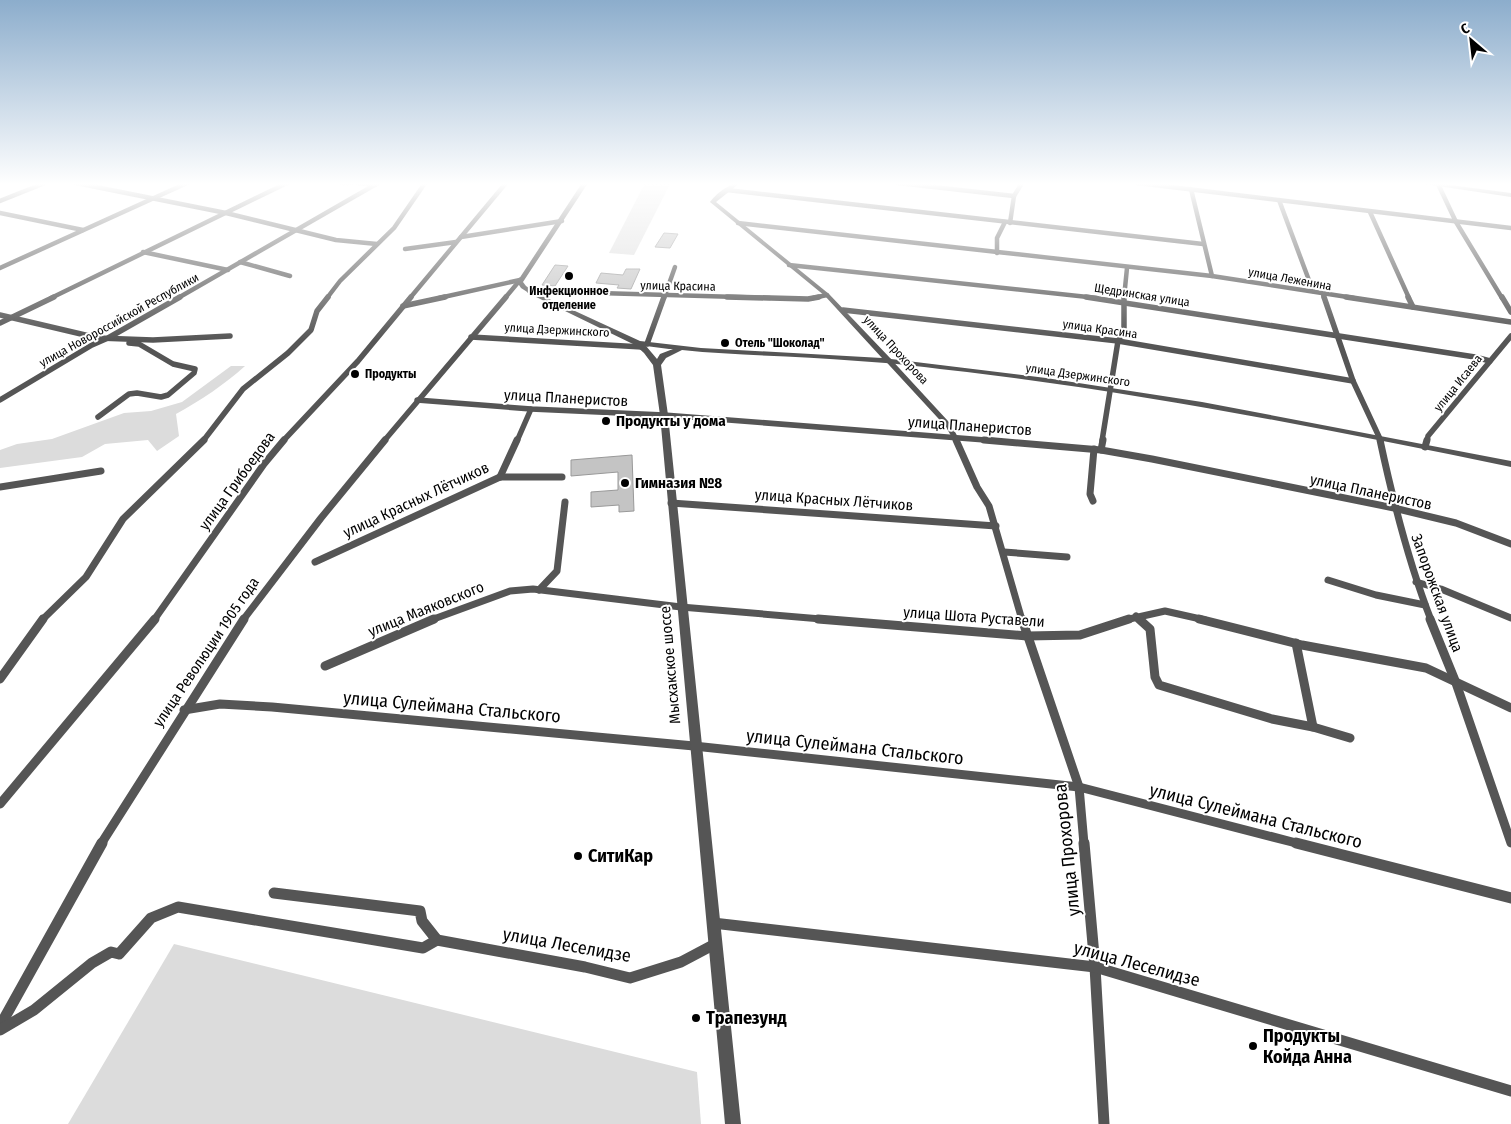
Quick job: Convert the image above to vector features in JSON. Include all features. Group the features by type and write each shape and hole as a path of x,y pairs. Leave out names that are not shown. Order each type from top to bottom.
{"street":[{"path":"0,268 71,235"},
{"path":"0,323 179,235"},
{"name":"улица Новороссийской Республики","path":"0,400 92,345 286,235"},
{"path":"319,235 352,243 377,244"},
{"path":"0,679 44,617 86,577 123,520 210,434 244,389 288,353 311,330 318,311 340,281 386,235"},
{"name":"улица Грибоедова","path":"0,804 156,617 264,464 296,425 358,360 463,235"},
{"path":"405,249 484,235"},
{"name":"улица Революции 1905 года","path":"0,1026 105,837 235,630 276,575 417,400 520,281 552,235"},
{"name":"улица Прохорова","path":"754,235 843,310 948,425 956,437 980,495 989,506 1027,636 1079,787 1095,967 1104,1124"},
{"name":"улица Леженина","path":"850,235 1127,268 1212,276 1511,322"},
{"path":"997,253 999,235"},
{"path":"1126,235 1202,244"},
{"path":"1200,235 1212,276"},
{"path":"1292,235 1313,291"},
{"path":"1381,235 1413,307"},
{"path":"1464,235 1511,312"},
{"path":"143,252 228,270"},
{"path":"240,262 290,276"},
{"name":"Щедринская улица","path":"789,266 803,264 1124,302 1475,357 1490,361"},
{"path":"642,345 675,267"},
{"path":"1093,501 1090,494 1097,450 1118,341 1124,330 1127,268"},
{"path":"403,306 520,281 522,286 529,291 642,345 657,365 660,359 667,353 684,349"},
{"path":"503,284 511,285 513,287 512,290"},
{"name":"улица Красина","path":"529,291 808,299 826,295"},
{"name":"Запорожская улица","path":"1323,294 1353,381 1380,438 1394,508 1416,582 1456,683 1511,843"},
{"name":"улица Красина","path":"843,310 1118,341 1353,381"},
{"path":"0,315 98,338 138,344 173,364 195,369 194,373 168,395 161,397 138,393 129,394 98,417"},
{"path":"105,339 153,340 230,336"},
{"name":"улица Исаева","path":"1426,447 1428,436 1511,336"},
{"name":"улица Дзержинского","path":"471,337 642,345 889,361 1110,390 1380,438 1511,464"},
{"path":"858,360 876,355 875,346"},
{"name":"Мысхакское шоссе","path":"657,365 664,415 694,746 733,1124"},
{"name":"улица Планеристов","path":"417,400 531,409 664,415 956,437 1097,450 1152,459 1394,508 1456,523 1511,544"},
{"path":"500,477 531,409"},
{"path":"0,487 101,471"},
{"name":"улица Красных Лётчиков","path":"315,562 500,477 562,476"},
{"path":"539,590 557,571 565,502"},
{"name":"улица Красных Лётчиков","path":"671,503 996,526"},
{"path":"1004,552 1068,557"},
{"path":"1328,580 1376,595 1425,605"},
{"path":"1416,582 1441,589 1511,618"},
{"name":"улица Маяковского","path":"325,666 447,613 510,591 539,590 681,607"},
{"name":"улица Шота Руставели","path":"681,607 1027,636 1080,635 1136,616 1165,611 1296,643 1426,668 1511,708"},
{"path":"1136,616 1150,629 1155,677 1159,685 1272,719 1313,727 1350,738"},
{"path":"1296,643 1313,727"},
{"name":"улица Сулеймана Стальского","path":"184,710 220,704 272,707 694,746 1079,787 1511,898"},
{"path":"0,1030 34,1010 92,963 111,952 120,954 151,918 178,907 423,948 437,940 422,921 420,911 274,893"},
{"name":"улица Леселидзе","path":"713,923 1095,967 1511,1091"},
{"name":"улица Леселидзе","path":"437,940 585,967 630,978 681,962 715,944"}],"shaded area":[{"path":"618,235 644,235 634,255 609,253"},
{"path":"231,366 245,366 212,392 176,414 179,436 157,451 148,440 105,444 82,457 0,468 0,450 17,444 52,439 124,413 151,411 182,402"},
{"path":"174,944 697,1072 701,1124 68,1124"}],"building":[{"path":"662,235 677,235 670,248 655,247"},
{"path":"555,265 568,266 555,286 542,285"},
{"path":"626,269 640,269 631,289 617,288 619,285 596,283 601,273 623,275"},
{"name":"Гимназия №8","path":"632,455 634,511 619,512 619,505 591,507 591,492 618,490 618,472 571,476 571,460"}],"place":[{"name":"Инфекционное отделение","path":"569,276"},
{"name":"Отель \"Шоколад\"","path":"725,343"},
{"name":"Продукты","path":"355,374"},
{"name":"Продукты у дома","path":"606,421"},
{"name":"Гимназия №8","path":"625,483"},
{"name":"СитиКар","path":"578,856"},
{"name":"Трапезунд","path":"696,1018"},
{"name":"Продукты Койда Анна","path":"1253,1046"}]}
